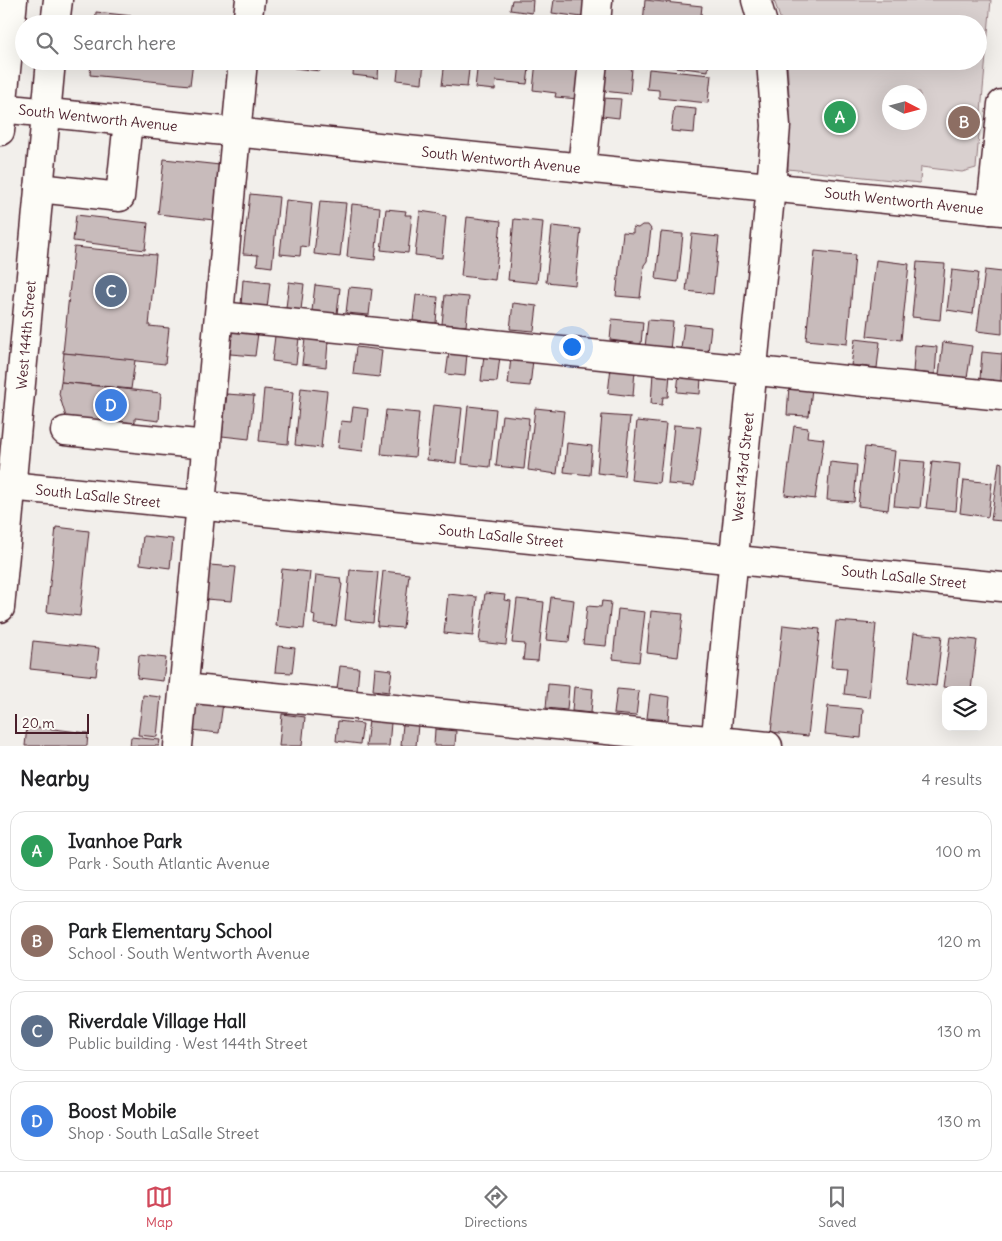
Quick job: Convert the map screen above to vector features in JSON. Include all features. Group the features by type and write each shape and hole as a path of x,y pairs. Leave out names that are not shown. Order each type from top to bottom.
{"street":[{"path":"1,116 13,0"},
{"path":"56,15 58,0"},
{"path":"248,15 250,0"},
{"path":"597,15 598,0"},
{"path":"756,0 760,15"},
{"name":"West 144th Street","path":"0,608 6,486 50,70"},
{"path":"178,746 242,70"},
{"path":"582,168 592,70"},
{"name":"West 143rd Street","path":"715,743 771,187 776,126 772,70"},
{"path":"996,211 1002,104"},
{"name":"South Wentworth Avenue","path":"1,116 46,113 996,211"},
{"path":"39,188 120,197 128,122"},
{"path":"220,316 1002,396"},
{"path":"65,431 207,445"},
{"name":"South LaSalle Street","path":"6,486 1002,587"},
{"path":"184,688 715,743 768,746"}],"shaded area":[{"path":"774,0 991,0 987,45 987,15 779,15"},
{"path":"788,70 985,70 976,168 962,172 921,167 920,183 788,169 790,111"}],"building":[{"path":"512,0 533,0 532,13 510,10"},
{"path":"554,0 584,0 582,15 552,13"},
{"path":"645,0 702,6 701,15 644,15"},
{"path":"96,12 124,15 96,15"},
{"path":"90,70 192,70 190,85 90,75"},
{"path":"353,70 378,70 378,78 353,75"},
{"path":"398,70 423,70 422,83 397,80"},
{"path":"444,70 469,70 467,87 442,85"},
{"path":"477,70 529,70 527,84 496,81 495,90 475,88"},
{"path":"535,70 582,70 579,99 555,97 556,93 533,90"},
{"path":"606,70 632,70 630,94 603,91"},
{"path":"649,70 711,75 708,103 659,98 659,90 647,89"},
{"path":"603,98 621,99 619,118 602,116"},
{"path":"674,107 696,109 694,133 671,131"},
{"path":"164,159 220,165 214,220 158,214"},
{"path":"250,194 279,197 272,267 257,265 258,255 243,254"},
{"path":"286,200 312,203 308,247 301,246 300,256 280,254"},
{"path":"320,201 346,203 340,257 314,254"},
{"path":"352,204 380,207 375,260 347,257"},
{"path":"386,209 406,211 405,215 412,215 408,253 381,250"},
{"path":"420,211 446,216 442,258 415,255"},
{"path":"76,215 148,223 145,250 73,241"},
{"path":"467,217 501,221 495,280 461,276"},
{"path":"514,219 543,222 537,283 508,280"},
{"path":"642,225 648,225 651,229 640,298 616,296 623,232 633,233 633,227 638,228"},
{"path":"552,226 581,229 575,285 546,282"},
{"path":"661,232 683,234 678,282 656,279"},
{"path":"692,234 719,237 713,294 686,291"},
{"path":"74,247 156,255 149,326 169,328 165,364 63,353"},
{"path":"815,251 855,255 847,344 806,340"},
{"path":"876,260 909,264 901,340 867,336"},
{"path":"917,262 945,264 940,320 912,317"},
{"path":"952,270 978,273 973,314 947,310"},
{"path":"985,270 1002,272 1002,334 977,331"},
{"path":"243,280 270,283 267,308 241,305"},
{"path":"289,282 304,284 301,310 286,308"},
{"path":"315,285 340,288 337,314 312,311"},
{"path":"349,287 372,289 369,315 346,313"},
{"path":"416,295 438,297 436,323 413,321"},
{"path":"445,295 469,297 466,326 442,324"},
{"path":"513,303 537,306 534,331 510,329"},
{"path":"612,319 643,322 641,344 610,340"},
{"path":"648,320 673,322 670,350 645,347"},
{"path":"684,324 711,327 708,352 681,349"},
{"path":"232,330 258,333 255,356 230,354"},
{"path":"275,336 299,338 296,364 272,361"},
{"path":"305,339 328,342 326,367 302,364"},
{"path":"855,339 880,342 877,368 851,365"},
{"path":"943,342 972,346 967,378 939,375"},
{"path":"915,345 937,347 935,374 913,372"},
{"path":"356,347 382,350 379,377 353,374"},
{"path":"449,352 467,354 465,376 446,374"},
{"path":"982,352 1002,354 1001,381 980,379"},
{"path":"64,353 135,360 131,389 61,382"},
{"path":"484,355 500,356 497,382 481,381"},
{"path":"511,358 533,360 530,386 508,384"},
{"path":"611,367 635,370 633,396 608,393"},
{"path":"653,372 670,374 668,397 663,397 662,405 651,404"},
{"path":"679,374 701,377 700,394 677,392"},
{"path":"61,382 161,393 159,421 135,418 135,423 66,417 59,394"},
{"path":"789,386 812,388 809,416 787,415"},
{"path":"301,388 327,391 321,448 295,445"},
{"path":"264,389 293,392 288,444 259,441"},
{"path":"227,394 254,396 249,439 222,436"},
{"path":"433,405 462,408 456,463 427,460"},
{"path":"468,406 496,409 490,467 462,464"},
{"path":"353,407 368,409 363,451 338,448 341,421 351,422"},
{"path":"535,408 564,411 557,474 528,470"},
{"path":"386,410 419,413 415,457 381,454"},
{"path":"502,415 529,418 524,469 496,466"},
{"path":"602,415 630,417 624,476 597,473"},
{"path":"637,421 666,424 659,483 631,480"},
{"path":"674,425 701,427 694,486 668,484"},
{"path":"794,426 808,428 807,437 824,439 815,499 785,495"},
{"path":"567,443 592,446 590,475 564,472"},
{"path":"865,447 895,451 888,510 858,506"},
{"path":"899,460 925,462 920,508 894,506"},
{"path":"932,461 960,464 956,511 926,508"},
{"path":"830,462 857,465 854,502 827,500"},
{"path":"999,462 1002,463 1002,521 991,520"},
{"path":"964,480 992,483 988,517 960,513"},
{"path":"56,527 89,531 80,616 47,612"},
{"path":"143,536 173,539 170,568 140,564"},
{"path":"209,565 236,567 232,601 205,599"},
{"path":"282,569 310,572 304,629 276,626"},
{"path":"350,570 378,572 373,623 345,620"},
{"path":"383,571 409,574 403,628 377,626"},
{"path":"316,575 340,578 342,584 336,626 314,624 315,615 312,614"},
{"path":"485,593 505,595 504,600 511,601 506,645 479,642"},
{"path":"448,594 477,597 473,636 444,633"},
{"path":"551,597 574,600 569,642 546,640"},
{"path":"517,599 544,602 538,661 523,660 525,644 512,643"},
{"path":"602,601 611,602 606,646 583,644 587,606 601,607"},
{"path":"618,609 645,612 639,662 613,659"},
{"path":"651,611 683,614 678,657 647,653"},
{"path":"836,621 876,624 869,697 844,694 847,668 831,667"},
{"path":"783,625 820,629 808,736 771,732"},
{"path":"914,633 942,636 936,686 908,682"},
{"path":"950,637 977,640 971,686 943,686"},
{"path":"33,641 99,648 96,676 30,669"},
{"path":"278,646 295,648 292,673 275,672"},
{"path":"139,655 166,658 163,681 137,678"},
{"path":"340,666 359,668 357,691 337,689"},
{"path":"375,668 392,670 389,692 373,690"},
{"path":"548,684 569,686 567,710 546,708"},
{"path":"574,687 593,689 591,713 572,711"},
{"path":"617,689 639,691 636,716 614,714"},
{"path":"650,694 670,697 668,720 647,718"},
{"path":"143,695 161,697 157,737 138,735"},
{"path":"194,700 223,703 219,733 191,730"},
{"path":"828,706 863,709 861,738 825,734"},
{"path":"282,714 305,717 302,746 279,746"},
{"path":"369,720 391,723 389,746 366,746"},
{"path":"338,721 363,724 360,744 336,741"},
{"path":"403,724 418,725 416,746 401,746"},
{"path":"27,726 88,733 87,746 25,746"},
{"path":"435,729 456,731 455,746 434,746"},
{"path":"131,737 160,740 159,746 130,746"}],"place":[{"name":"Ivanhoe Park","path":"840,117"},
{"name":"Park Elementary School","path":"964,122"},
{"name":"Riverdale Village Hall","path":"111,291"},
{"name":"Boost Mobile","path":"111,405"}]}
